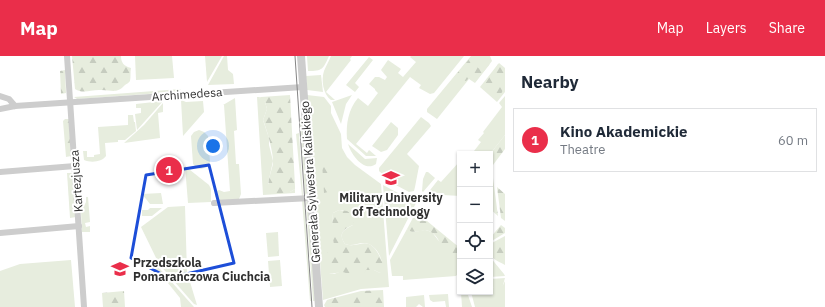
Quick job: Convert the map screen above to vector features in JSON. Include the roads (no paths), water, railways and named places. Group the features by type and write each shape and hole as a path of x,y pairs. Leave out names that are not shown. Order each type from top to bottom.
{"street":[{"name":"Kartezjusza","path":"67,56 84,307"},
{"name":"Generała Sylwestra Kaliskiego","path":"301,56 319,307"},
{"name":"Archimedesa","path":"0,109 15,106 303,87"},
{"path":"0,96 9,100 15,106"},
{"path":"0,172 75,166"},
{"path":"214,203 311,198"},
{"path":"0,233 79,226"}],"tram line":[{"path":"295,56 312,307"}],"place":[{"name":"Kino Akademickie","path":"169,170"},
{"name":"Military University of Technology","path":"391,178"},
{"name":"Przedszkola Pomarańczowa Ciuchcia","path":"120,269"}]}
